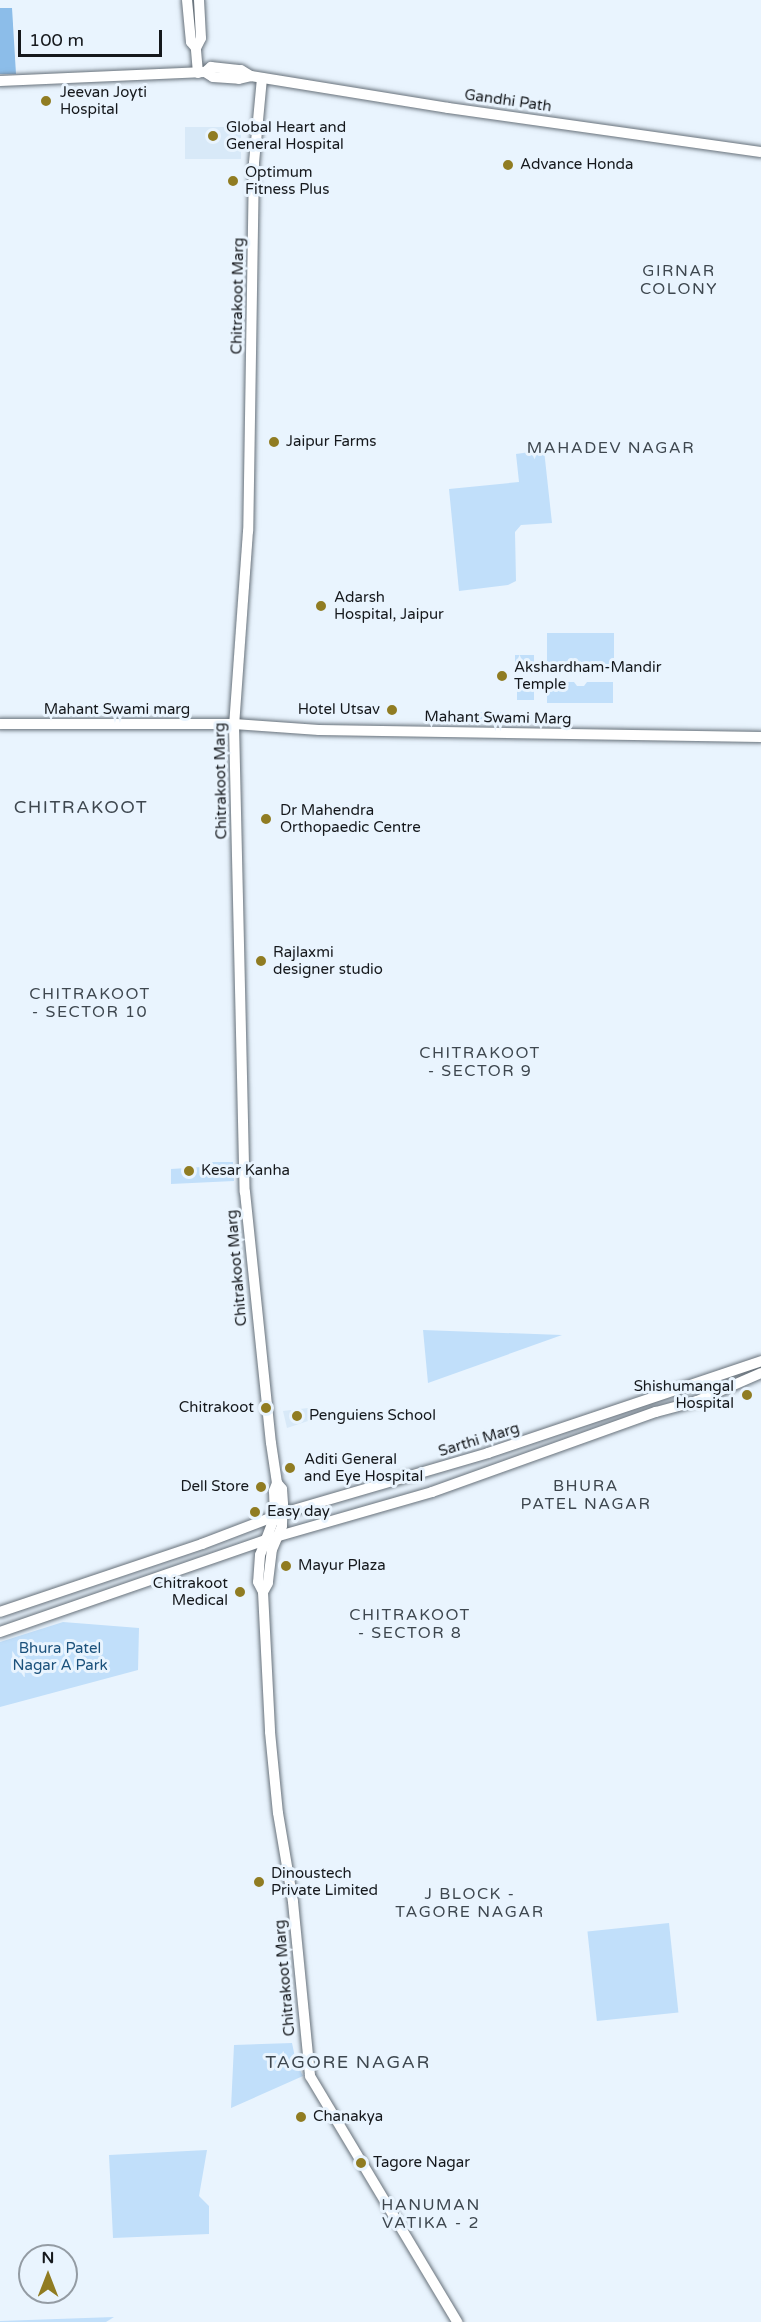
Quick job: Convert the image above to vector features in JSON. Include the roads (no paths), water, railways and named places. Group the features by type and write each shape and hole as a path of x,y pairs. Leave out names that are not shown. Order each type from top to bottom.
{"street":[{"path":"187,0 191,42 196,48 202,73"},
{"path":"196,48 201,38 199,0"},
{"name":"Gandhi Path","path":"0,81 202,73 211,67 241,70 256,77 448,108 761,152"},
{"name":"Chitrakoot Marg","path":"256,77 248,531 234,724 245,1192 257,1324 277,1483 282,1490 278,1536 272,1549 268,1583 263,1592"},
{"name":"Mahant Swami marg","path":"0,724 234,724"},
{"name":"Mahant Swami Marg","path":"234,724 319,730 761,737"},
{"name":"Sarthi Marg","path":"0,1612 202,1544 279,1514 428,1471 761,1361"},
{"path":"0,1632 265,1540 432,1492 697,1401 761,1373"},
{"path":"690,1385 697,1401"},
{"path":"428,1471 432,1492"},
{"name":"Chitrakoot Marg","path":"279,1514 260,1555 258,1582 263,1592 271,1742 278,1813 294,1902 310,2076 457,2322"}],"place":[{"name":"Jeevan Joyti Hospital","path":"46,101"},
{"name":"Global Heart and General Hospital","path":"213,136"},
{"name":"Advance Honda","path":"508,165"},
{"name":"Optimum Fitness Plus","path":"233,181"},
{"name":"Jaipur Farms","path":"274,442"},
{"name":"Adarsh Hospital, Jaipur","path":"321,606"},
{"name":"Akshardham-Mandir Temple","path":"502,676"},
{"name":"Hotel Utsav","path":"392,710"},
{"name":"Dr Mahendra Orthopaedic Centre","path":"266,819"},
{"name":"Rajlaxmi designer studio","path":"261,961"},
{"name":"Kesar Kanha","path":"189,1171"},
{"name":"Shishumangal Hospital","path":"747,1395"},
{"name":"Chitrakoot","path":"266,1408"},
{"name":"Penguiens School","path":"297,1416"},
{"name":"Aditi General and Eye Hospital","path":"290,1468"},
{"name":"Dell Store","path":"261,1487"},
{"name":"Easy day","path":"255,1512"},
{"name":"Mayur Plaza","path":"286,1566"},
{"name":"Chitrakoot Medical","path":"240,1592"},
{"name":"Dinoustech Private Limited","path":"259,1882"},
{"name":"Chanakya","path":"301,2117"},
{"name":"Tagore Nagar","path":"361,2163"}],"district":[{"name":"GIRNAR COLONY","path":"679,280"},
{"name":"MAHADEV NAGAR","path":"611,448"},
{"name":"CHITRAKOOT","path":"81,807"},
{"name":"CHITRAKOOT - SECTOR 10","path":"90,1003"},
{"name":"CHITRAKOOT - SECTOR 9","path":"480,1062"},
{"name":"BHURA PATEL NAGAR","path":"586,1495"},
{"name":"CHITRAKOOT - SECTOR 8","path":"410,1624"},
{"name":"J BLOCK - TAGORE NAGAR","path":"470,1903"},
{"name":"TAGORE NAGAR","path":"348,2062"},
{"name":"HANUMAN VATIKA - 2","path":"431,2214"}],"park label":[{"name":"Bhura Patel Nagar A Park","path":"60,1656"}]}
